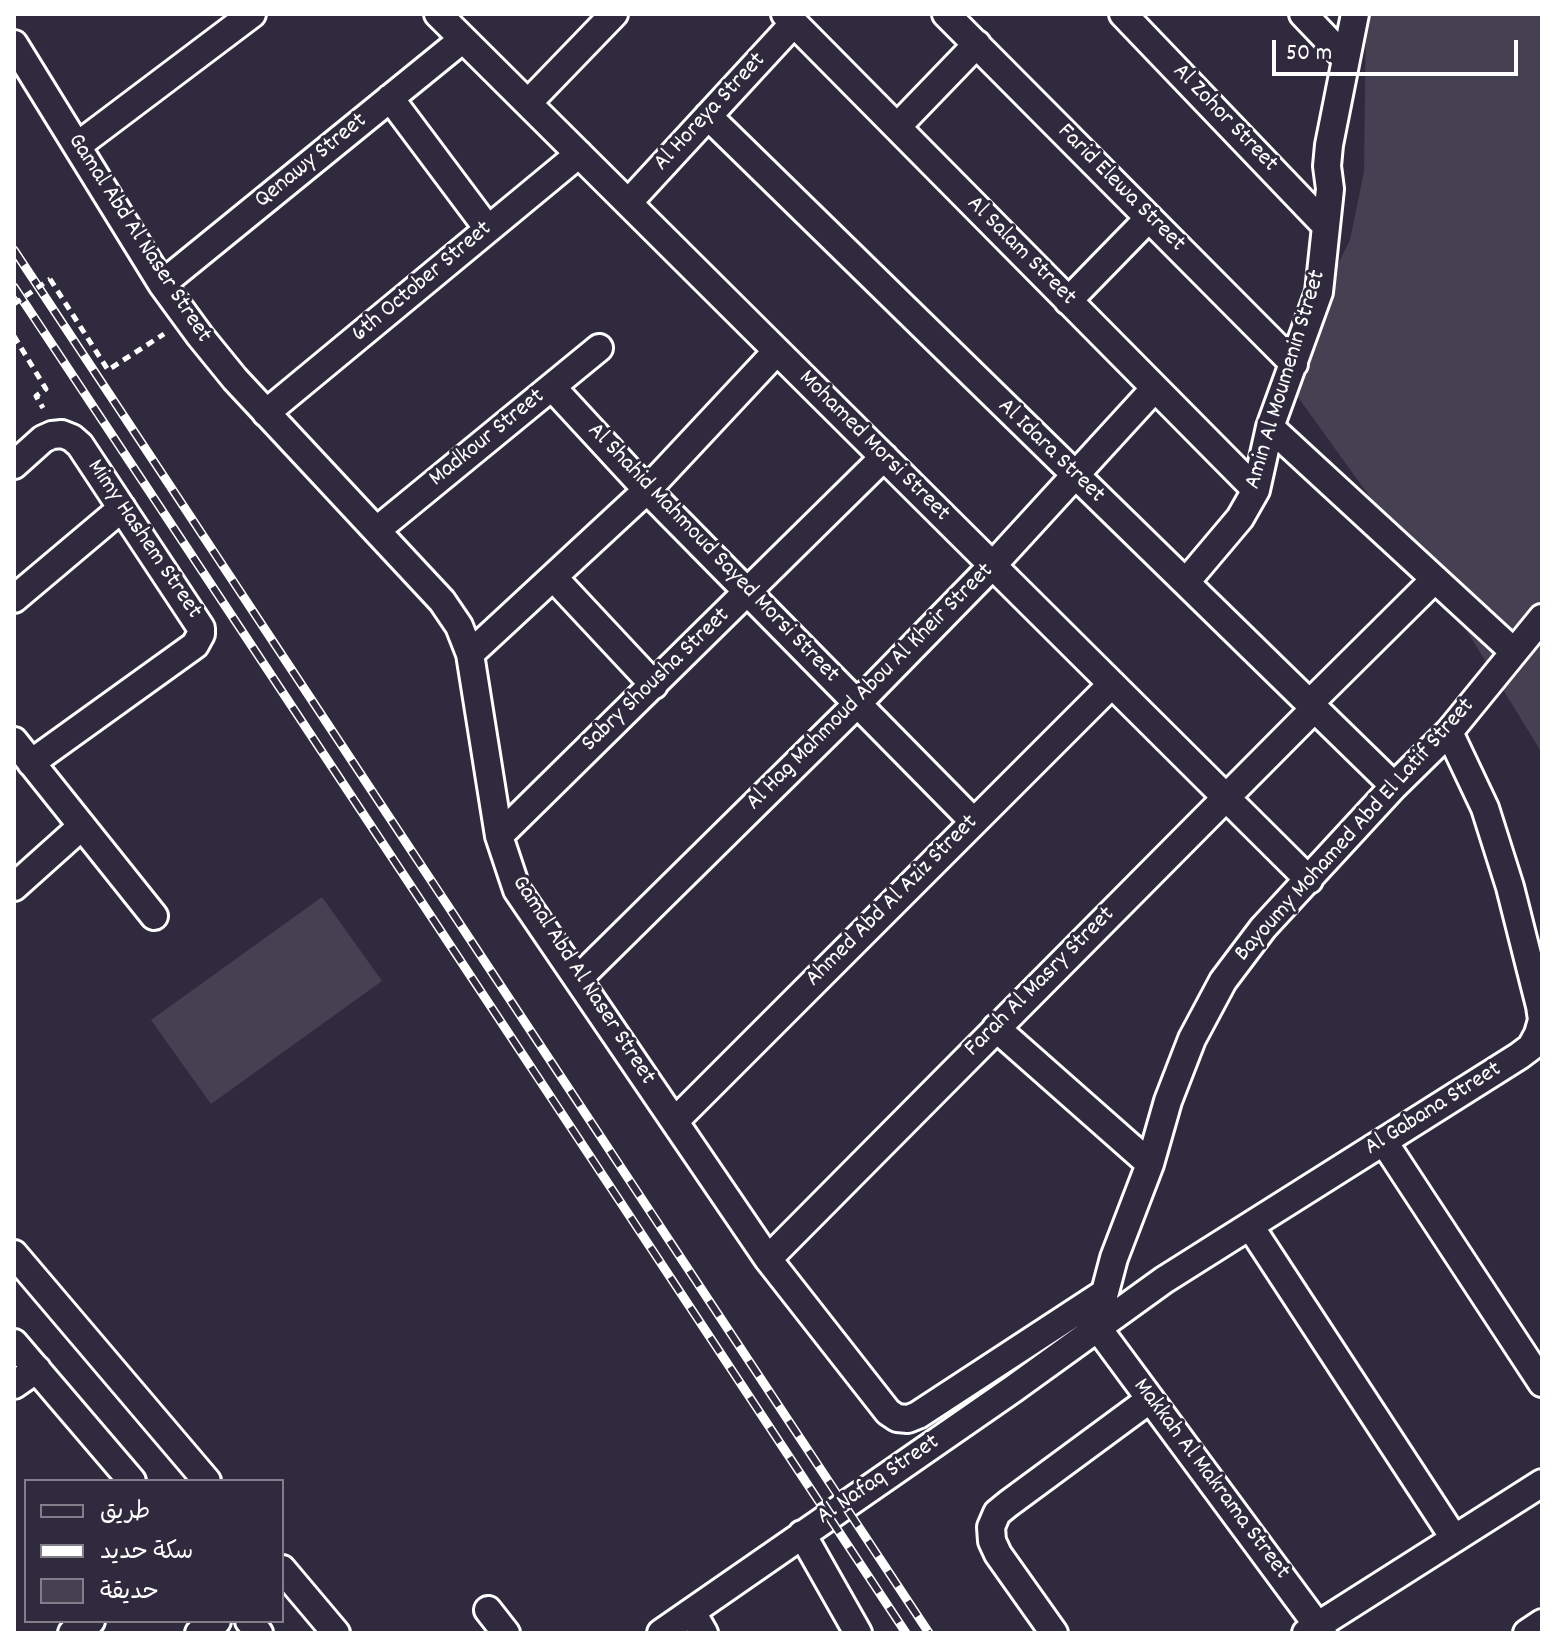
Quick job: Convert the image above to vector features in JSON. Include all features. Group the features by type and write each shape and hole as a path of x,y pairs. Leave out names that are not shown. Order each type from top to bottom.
{"street":[{"path":"77,146 252,14"},
{"name":"Mohamed Morsi Street","path":"438,14 1309,880"},
{"path":"528,103 613,14"},
{"name":"Farid Elewa Street","path":"946,14 1294,364"},
{"name":"Al Zohor Street","path":"1123,14 1325,225"},
{"path":"1303,14 1346,59"},
{"name":"Amin Al Moumenin Street","path":"1186,582 1240,518 1256,490 1270,427 1319,292 1330,189 1327,166 1329,145 1355,14"},
{"name":"Al Horeya Street","path":"628,203 708,116 790,18"},
{"name":"Al Salam Street","path":"790,18 1256,490"},
{"name":"Qenawy Street","path":"162,284 463,39"},
{"name":"Gamal Abd Al Naser Street","path":"14,44 162,284 187,319 235,379 442,601 459,626 470,654 499,836 517,890 768,1259 888,1412 897,1418 908,1419 918,1415 1103,1294"},
{"path":"897,127 977,44"},
{"path":"390,98 488,229"},
{"name":"Al Idara Street","path":"708,116 1394,786"},
{"name":"6th October Street","path":"266,413 579,154"},
{"path":"1068,301 1149,218"},
{"name":"Madkour Street","path":"377,530 599,348"},
{"path":"470,654 647,490 777,351"},
{"name":"Al Shahid Mahmoud Sayed Morsi Street","path":"552,387 647,490 974,822"},
{"name":"Al Hag Mahmoud Abou Al Kheir Street","path":"578,979 992,566 1155,388"},
{"path":"1270,427 1513,651"},
{"name":"Mimy Hashem Street","path":"14,465 43,439 62,434 80,445 199,622 201,634 195,645 31,763"},
{"name":"Sabry Shousha Street","path":"499,836 884,457"},
{"path":"14,599 122,508"},
{"path":"554,578 654,685"},
{"name":"Farah Al Masry Street","path":"768,1259 1226,798 1435,579"},
{"name":"Bayoumy Mohamed Abd El Latif Street","path":"1097,1327 1114,1258 1150,1164 1168,1101 1192,1039 1223,981 1263,928 1394,786 1449,732 1542,618"},
{"name":"Ahmed Abd Al Aziz Street","path":"675,1121 1112,684"},
{"name":"Al Gabana Street","path":"1097,1327 1164,1280 1531,1047 1541,1028 1540,1006 1499,848 1485,808 1449,732"},
{"path":"14,741 154,916"},
{"path":"14,887 82,826"},
{"path":"996,1028 1150,1164"},
{"path":"1384,1142 1542,1383"},
{"path":"1250,1226 1454,1538"},
{"path":"14,1254 205,1479"},
{"name":"Makkah Al Makrama Street","path":"1097,1327 1315,1630"},
{"name":"Al Nafaq Street","path":"661,1633 698,1622 802,1534 1013,1389 1097,1327"},
{"path":"14,1343 130,1479"},
{"path":"14,1385 37,1369"},
{"path":"1054,1633 998,1554 992,1541 991,1527 997,1513 1008,1504 1149,1400"},
{"path":"1315,1630 1542,1483"},
{"path":"802,1534 858,1633"},
{"path":"284,1571 336,1633"},
{"path":"488,1610 506,1633"},
{"path":"1527,1633 1542,1623"}],"path":[{"path":"14,304 50,279 108,370 187,319"},
{"path":"14,336 46,389 36,396 46,413"}],"green space":[{"path":"1366,14 1542,14 1542,753 1470,636 1295,393 1330,280 1350,240 1364,172"},
{"path":"322,897 382,981 211,1104 151,1020"}],"railway":[{"path":"14,250 929,1633"},
{"path":"14,287 906,1633"}]}
